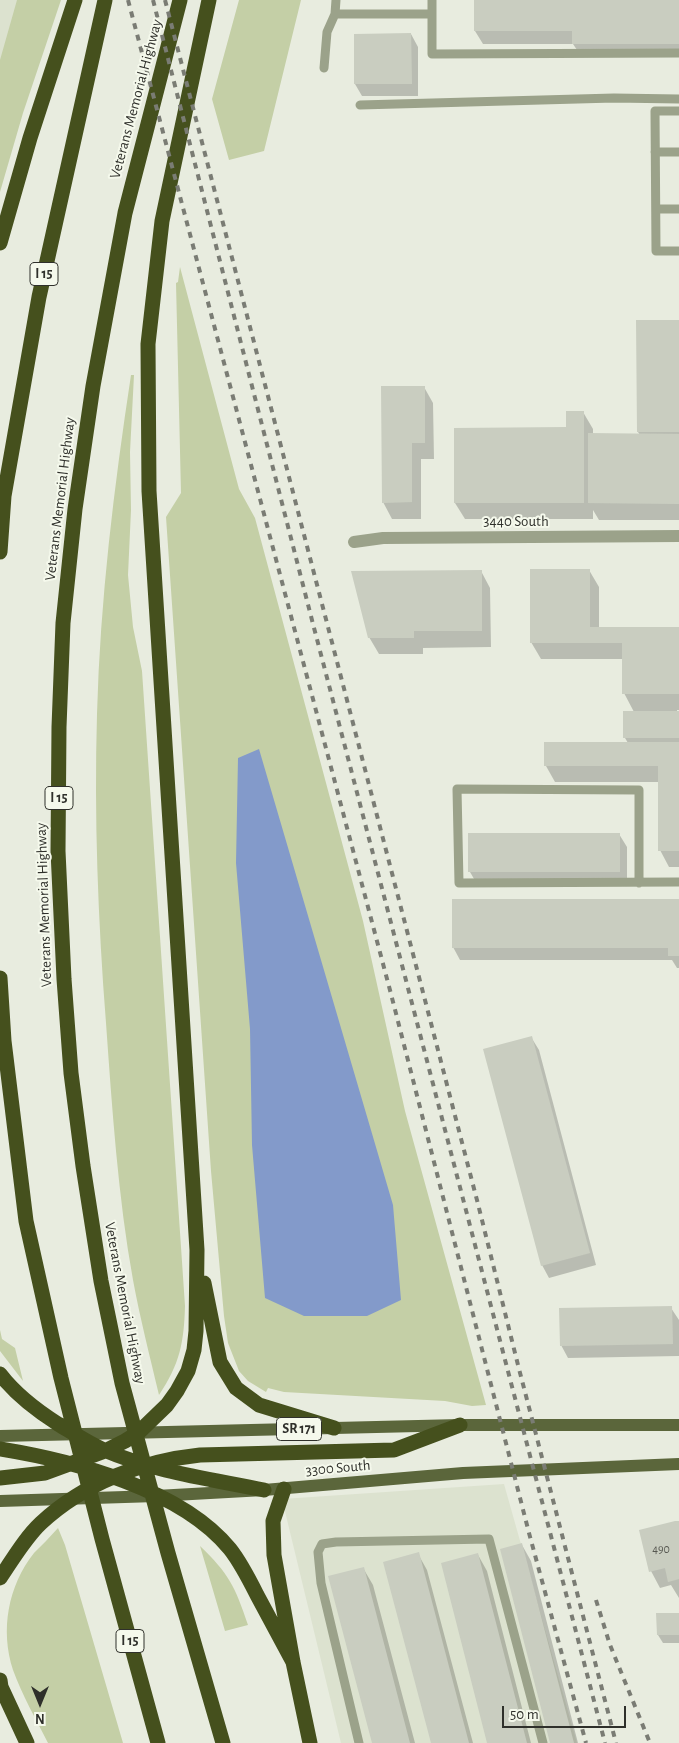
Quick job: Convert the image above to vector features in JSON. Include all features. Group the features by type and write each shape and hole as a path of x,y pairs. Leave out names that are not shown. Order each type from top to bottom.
{"highway":[{"path":"0,243 30,138 75,0"},
{"name":"I 15","path":"0,552 4,496 38,297 105,0"},
{"name":"Veterans Memorial Highway","path":"180,0 125,213 92,386 75,508 63,623 59,727 58,851 71,1073 82,1166 101,1281 122,1383 168,1553 223,1743"},
{"path":"0,1478 45,1473 105,1451 138,1433 167,1406 188,1371 194,1350 197,1250 149,491 148,344 162,221 209,0"},
{"name":"I 15","path":"0,978 4,1041 26,1221 61,1378 102,1539 158,1743"},
{"path":"197,1250 220,1362 236,1388 259,1406 334,1428"},
{"path":"0,1374 26,1402 73,1433 105,1451 146,1464 264,1490"},
{"path":"0,1578 35,1530 74,1498 114,1476 146,1464 200,1455 394,1450 460,1425"},
{"path":"0,1449 70,1464 114,1476 196,1518 231,1550 293,1662"},
{"path":"284,1489 273,1521 274,1554 293,1662 310,1743"},
{"path":"0,1680 1,1687 27,1743"},
{"path":"0,1709 19,1743"}],"main road":[{"name":"SR 171","path":"0,1436 460,1425 679,1425"},
{"name":"3300 South","path":"0,1500 156,1496 284,1489 462,1473 679,1464"}],"street":[{"name":"3440 South","path":"354,542 383,538 679,536"}],"lane":[{"path":"324,68 327,32 335,14 336,0"},
{"path":"432,0 432,54 679,53"},
{"path":"335,14 432,14"},
{"path":"360,105 614,98 679,99"},
{"path":"679,111 655,111 656,251 679,251"},
{"path":"655,152 679,152"},
{"path":"656,209 679,209"},
{"path":"639,883 639,790 457,789 459,883 639,883 679,882"},
{"path":"358,1743 321,1583 318,1552 322,1544 336,1542 489,1539 543,1743"}],"shaded area":[{"path":"0,0 24,0 0,64"},
{"path":"504,1484 577,1743 341,1743 282,1499"}],"green space":[{"path":"17,0 61,0 23,113 0,192 0,60"},
{"path":"239,0 301,0 264,151 229,160 212,99"},
{"path":"180,267 239,489 255,518 363,921 405,1111 486,1405 472,1406 445,1401 284,1392 268,1388 266,1392 248,1381 239,1371 228,1343 211,1171 166,517 181,493 176,283 178,282"},
{"path":"131,375 134,375 130,452 131,510 128,575 133,627 142,671 185,1306 180,1352 172,1373 159,1395 133,1280 119,1184 103,984 97,869 96,753 101,629 114,501"},
{"path":"0,1330 2,1339 15,1348 23,1381 0,1351"},
{"path":"58,1528 65,1545 123,1743 48,1743 13,1670 9,1655 7,1624 13,1594 25,1566 34,1553"},
{"path":"200,1546 230,1581 248,1625 225,1631"}],"water":[{"path":"259,749 393,1205 401,1300 367,1316 304,1316 265,1298 252,1145 250,1029 236,863 238,758"}],"building":[{"path":"474,0 679,0 679,44 572,44 572,31 474,31"},
{"path":"411,33 412,84 354,84 354,34"},
{"path":"636,320 679,320 679,432 637,432"},
{"path":"381,386 425,386 425,443 412,443 412,502 382,503"},
{"path":"566,411 584,411 584,503 454,503 454,428 566,427"},
{"path":"588,433 679,434 679,504 588,503"},
{"path":"530,569 590,569 590,627 679,627 679,694 622,694 622,643 530,643"},
{"path":"482,570 482,631 414,631 414,638 368,638 351,571"},
{"path":"623,711 679,711 679,738 623,738"},
{"path":"544,742 679,742 679,851 658,851 658,766 544,766"},
{"path":"468,833 620,833 620,872 468,872"},
{"path":"452,899 679,899 679,956 668,956 668,948 452,948"},
{"path":"532,1036 590,1253 541,1266 483,1049"},
{"path":"672,1306 673,1344 560,1346 559,1308"},
{"path":"679,1521 679,1579 668,1582 665,1568 649,1572 639,1530"},
{"path":"522,1543 574,1743 550,1743 500,1549"},
{"path":"419,1552 469,1743 431,1743 383,1562"},
{"path":"478,1553 527,1743 487,1743 441,1563"},
{"path":"364,1567 410,1743 372,1743 328,1576"},
{"path":"656,1613 679,1613 679,1635 657,1635"}],"railway":[{"path":"128,0 391,994 529,1533 586,1743"},
{"path":"153,0 313,624 605,1743"},
{"path":"165,0 616,1743"},
{"path":"596,1600 610,1645 650,1743"}]}
